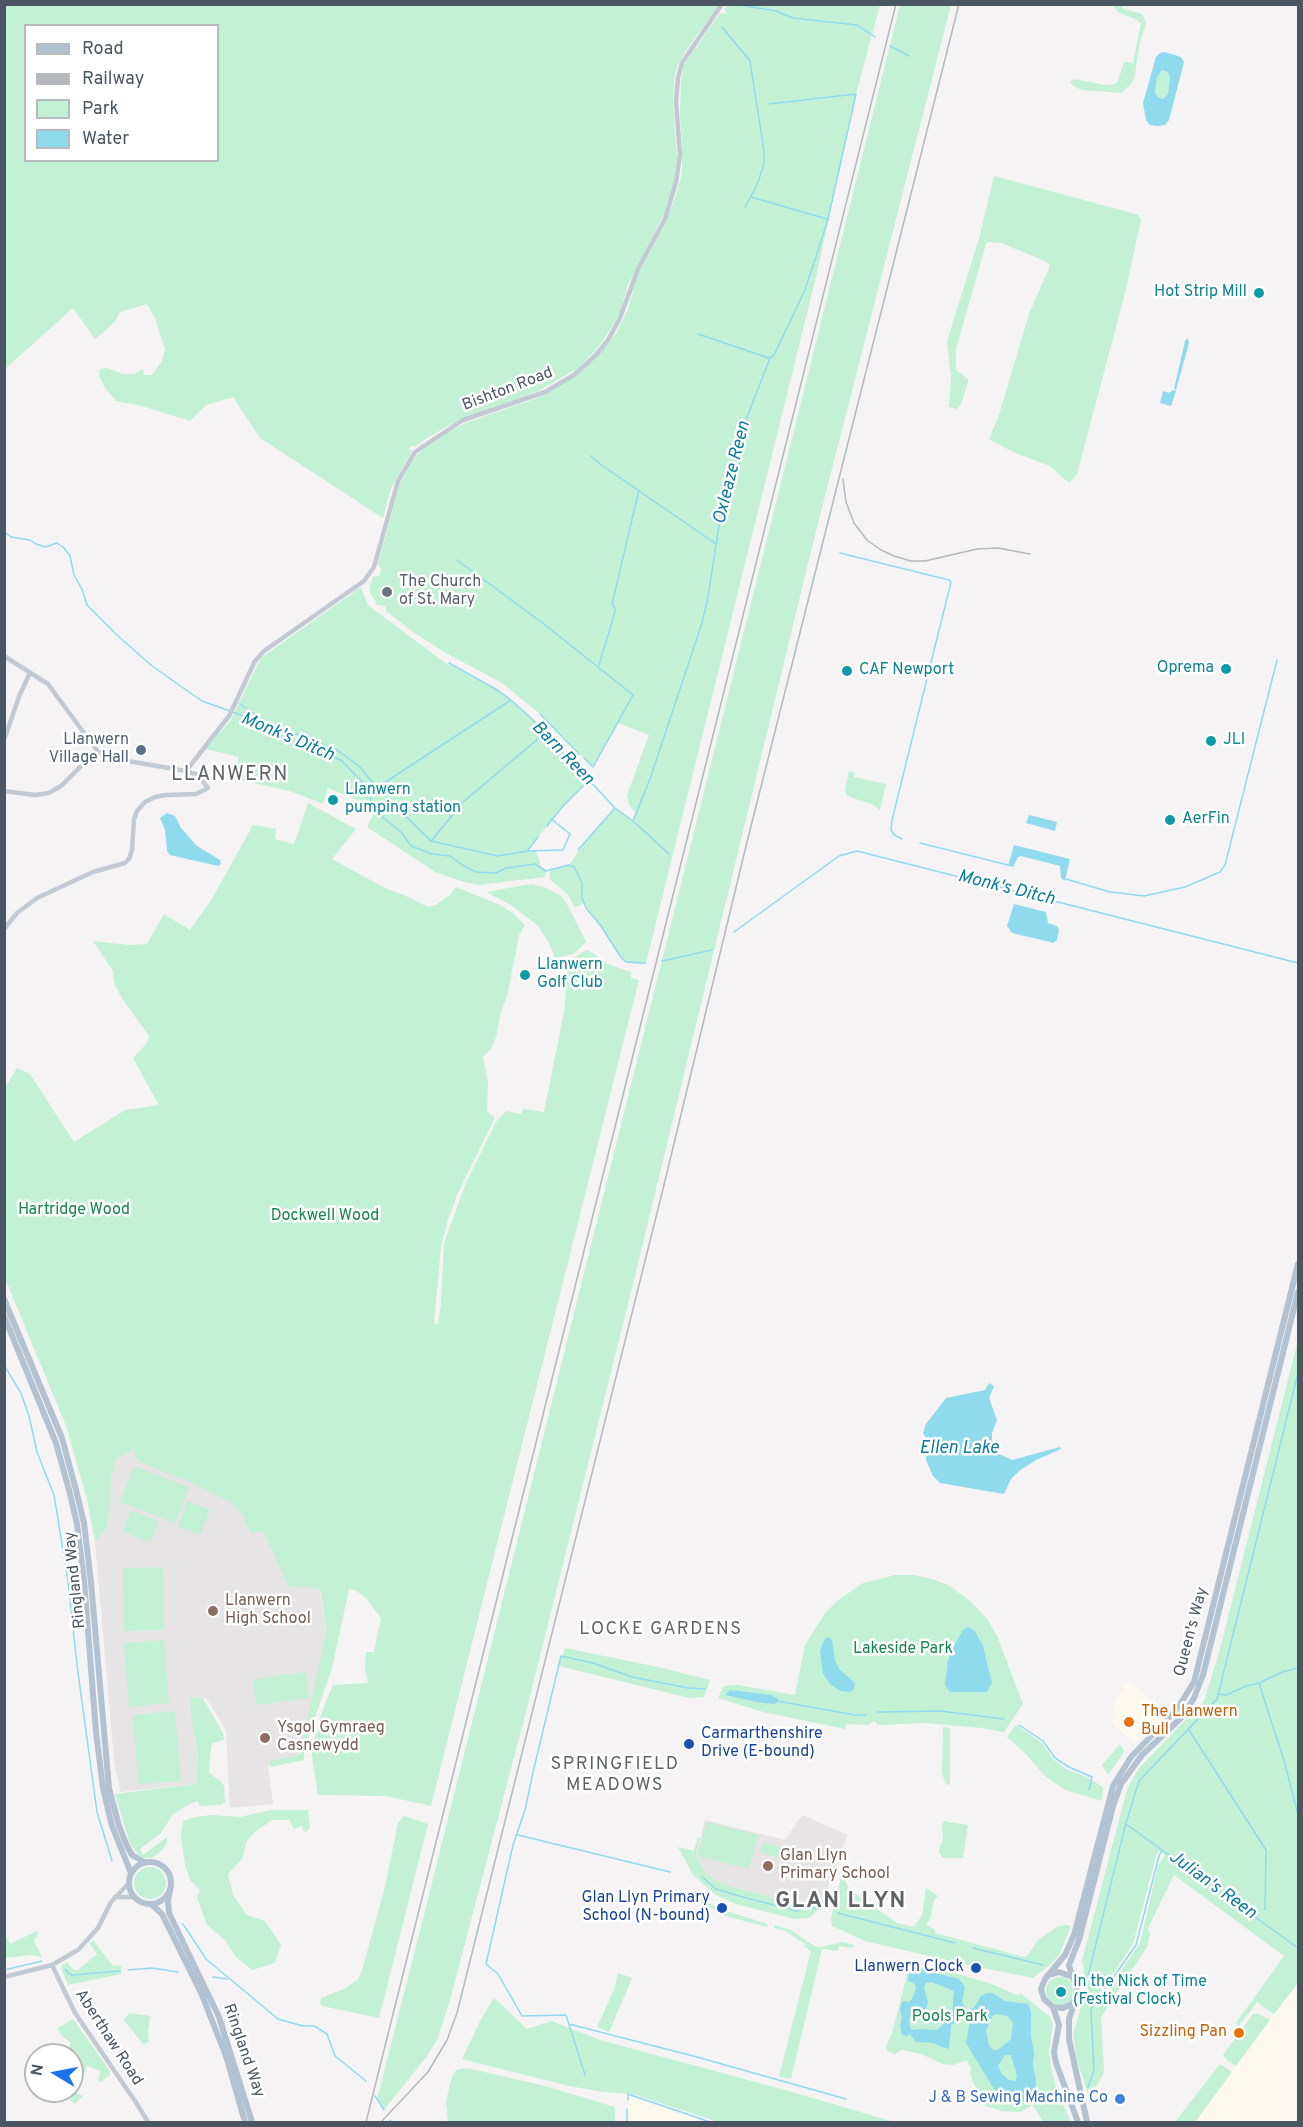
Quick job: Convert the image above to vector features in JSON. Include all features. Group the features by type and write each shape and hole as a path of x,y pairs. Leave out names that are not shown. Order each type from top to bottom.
{"main road":[{"name":"Queen's Way","path":"1049,1975 1065,1955 1074,1935 1113,1786 1131,1757 1177,1709 1194,1683 1299,1264"},
{"name":"Queen's Way","path":"1087,2122 1069,2039 1070,2019 1078,1991 1069,1965 1079,1940 1117,1794 1133,1765 1185,1712 1201,1682 1299,1292"},
{"name":"Ringland Way","path":"4,1299 62,1438 84,1523 109,1788 119,1826 132,1855 144,1862 153,1862 165,1868 171,1879 169,1913 219,2017 252,2122"},
{"name":"Ringland Way","path":"4,1316 56,1443 77,1524 103,1788 112,1826 131,1873"},
{"path":"144,1862 131,1873 129,1883 134,1897 144,1904 151,1904 162,1900 170,1891"},
{"name":"Ringland Way","path":"151,1904 162,1914 206,2003 245,2122"},
{"path":"1075,2000 1068,2007 1053,2007 1047,2003 1042,1994 1043,1983 1049,1975 1064,1972 1076,1981"},
{"path":"1053,2007 1059,2025 1054,2052 1056,2063 1078,2122"}],"street":[{"name":"Bishton Road","path":"186,771 229,716 255,661 264,651 364,581 374,567 398,481 415,452 463,420 534,396 574,375 596,355 608,340 620,318 638,269 665,219 676,182 680,155 676,101 682,63 722,4"},
{"path":"4,656 41,679 54,691 98,753 116,759 186,771 198,775 208,788 196,795 166,795 145,802 137,811 134,819 132,850 125,863 93,872 37,898 16,913 4,929"},
{"path":"4,740 30,673"},
{"path":"4,791 35,795 49,793 61,786 87,760 98,753"},
{"path":"4,1977 52,1965 78,1950 98,1928 115,1897 129,1883"},
{"path":"115,1897 134,1897"},
{"name":"Aberthaw Road","path":"52,1965 75,2013 148,2122"}],"shaded area":[{"name":"Llanwern High School","path":"136,1448 135,1457 139,1461 232,1503 241,1513 251,1532 264,1533 288,1586 319,1588 327,1629 320,1665 299,1755 270,1762 268,1767 273,1804 230,1808 226,1730 206,1698 190,1699 198,1755 196,1784 120,1792 114,1760 95,1542 107,1527 111,1477 117,1458"},
{"path":"1127,1681 1167,1714 1140,1740 1134,1741 1125,1735 1112,1720 1115,1702"},
{"name":"Glan Llyn Primary School","path":"802,1815 848,1835 831,1875 825,1900 818,1899 800,1905 722,1884 706,1873 696,1855 705,1820 785,1840"},
{"path":"1298,1983 1298,2122 1195,2122 1272,2017"},
{"path":"629,2097 708,2122 628,2122"}],"green space":[{"path":"4,5 719,5 678,65 674,78 673,104 677,159 673,185 664,214 627,287 620,314 597,349 577,369 536,392 461,419 414,447 412,445 409,448 412,451 391,488 383,518 260,438 233,397 206,405 190,421 142,406 116,401 99,376 100,369 107,368 123,374 134,374 143,369 144,375 152,375 162,361 165,349 155,318 147,304 120,312 115,322 95,339 73,308 5,369"},
{"path":"728,5 880,5 856,94 817,273 646,963 635,964 626,962 620,956 584,903 575,908 568,895 550,879 550,871 569,865 591,834 615,808 633,821 635,813 629,804 627,795 649,735 619,723 593,767 540,714 502,683 446,653 413,632 386,611 385,606 377,605 370,592 370,585 373,577 380,575 381,568 378,564 399,486 413,460 422,450 453,429 537,398 574,377 593,361 616,334 628,309 638,274 665,224 682,173 680,114 684,65 720,13 727,12 724,9"},
{"path":"900,5 951,5 814,539 635,1276 526,1712 450,2000 437,2040 384,2110 377,2099"},
{"path":"1112,5 1119,5 1124,9 1142,14 1146,23 1132,83 1121,93 1082,90 1070,82 1074,79 1105,85 1115,84 1124,62 1133,63 1141,23 1118,12"},
{"path":"1162,70 1168,72 1170,78 1168,94 1163,99 1155,92 1157,78"},
{"path":"994,176 1132,213 1138,215 1141,220 1125,293 1077,474 1070,482 1050,466 1013,452 989,439 999,415 1029,314 1049,268 1049,264 1045,261 1001,243 988,242 986,244 956,349 956,370 968,379 968,382 961,404 957,409 949,407 951,378 947,341 979,239"},
{"path":"361,587 368,605 444,662 499,691 511,700 589,780 563,806 528,850 535,851 540,867 546,871 545,877 479,885 435,872 367,827 375,811 372,803 366,804 328,788 323,804 290,791 234,779 239,757 206,749 230,721 261,658"},
{"path":"849,771 855,773 854,777 886,784 880,810 872,804 847,795 845,790"},
{"path":"308,803 356,829 332,859 385,888 428,907 436,905 450,895 456,887 500,905 513,913 525,925 519,935 508,992 496,1037 492,1048 483,1057 488,1083 487,1111 495,1118 457,1195 448,1220 441,1246 434,1324 438,1324 441,1304 444,1243 466,1183 496,1122 506,1111 521,1114 523,1109 544,1112 564,1012 569,960 587,950 607,964 631,972 631,978 639,980 431,1806 386,1796 318,1795 311,1749 323,1709 333,1685 368,1683 365,1668 366,1652 374,1652 381,1618 365,1597 355,1590 349,1589 332,1668 304,1752 304,1760 270,1767 269,1761 299,1755 327,1629 320,1589 288,1586 264,1533 258,1531 251,1533 241,1513 232,1503 192,1483 142,1463 135,1457 135,1449 117,1458 111,1477 107,1527 95,1542 87,1499 66,1426 5,1278 5,1088 17,1068 30,1074 74,1142 125,1110 159,1105 133,1058 147,1043 149,1036 121,997 114,983 113,971 93,941 129,945 147,944 164,914 190,930 212,899 253,825 276,829 275,839 294,844"},
{"path":"531,884 544,887 560,895 566,902 586,942 574,954 555,958 538,926 511,905 486,892"},
{"path":"1298,1340 1298,1983 1274,2014 1257,2002 1239,2026 1236,2023 1284,1956 1174,1875 1148,1928 1150,1934 1147,1947 1101,2017 1104,2069 1103,2075 1089,2098 1077,2060 1073,2034 1087,1987 1082,1961 1128,1787 1139,1768 1204,1701 1220,1649","holes":["1159,1851 1165,1856 1158,1865 1140,1943 1100,2002 1097,1997 1133,1944 1156,1856"]},
{"path":"134,1466 189,1487 175,1523 120,1502"},
{"path":"187,1501 210,1510 200,1535 178,1526"},
{"path":"131,1510 159,1521 150,1543 123,1531"},
{"path":"163,1567 164,1630 124,1631 123,1568"},
{"name":"Lakeside Park","path":"895,1575 914,1575 948,1585 969,1600 988,1620 998,1638 1023,1704 1004,1732 925,1723 878,1725 874,1721 868,1725 846,1724 845,1729 763,1712 718,1698 724,1686 738,1685 795,1695 805,1645 825,1613 837,1601 863,1583"},
{"path":"164,1640 169,1703 129,1707 124,1643"},
{"path":"565,1648 710,1680 704,1697 689,1698 559,1666"},
{"path":"306,1672 309,1698 256,1705 253,1679"},
{"path":"190,1698 203,1698 223,1733 224,1740 213,1743 211,1746 209,1773 221,1781 224,1786 225,1802 221,1805 200,1806 198,1801 173,1814 161,1833 140,1849 143,1855 167,1837 167,1843 163,1849 152,1858 141,1858 130,1844 115,1794 196,1784 198,1754 191,1718"},
{"path":"175,1711 181,1781 138,1784 133,1715"},
{"path":"1016,1725 1042,1743 1053,1759 1066,1769 1087,1777 1103,1787 1102,1801 1065,1790 1044,1775 1007,1737"},
{"path":"943,1727 950,1728 950,1784 946,1785 942,1773"},
{"path":"1120,1744 1124,1750 1108,1775 1102,1765"},
{"path":"271,1810 308,1810 310,1826 308,1831 304,1832 302,1826 294,1829 289,1819 272,1820 256,1831 246,1842 243,1858 228,1874 233,1895 247,1915 265,1921 281,1945 275,1963 252,1970 236,1957 225,1940 207,1925 197,1898 200,1890 190,1880 185,1865 181,1835 183,1821 195,1817 212,1815 240,1817"},
{"path":"404,1816 428,1824 379,2018 322,2006 321,1998 346,1988 361,1974 385,1887 398,1823"},
{"path":"944,1821 968,1825 963,1858 943,1858 939,1852 943,1839"},
{"path":"706,1822 758,1835 749,1869 698,1856"},
{"path":"698,1837 700,1838 697,1858 706,1873 722,1884 800,1905 818,1899 825,1900 808,1918 794,1919 736,1904 716,1895 693,1875 678,1847 694,1851"},
{"path":"763,1842 782,1848 779,1858 760,1852"},
{"path":"150,1867 162,1871 166,1883 162,1895 150,1899 138,1895 134,1883 138,1871"},
{"path":"842,1873 849,1889 897,1923 914,1927 922,1915 926,1888 938,1896 934,1900 930,1919 926,1924 935,1930 935,1933 1024,1957 1028,1955 1038,1940 1057,1927 1071,1926 1059,1955 1033,1978 963,1964 865,1941 832,1926 831,1918"},
{"path":"696,1895 719,1909 768,1924 767,1927 725,1916 697,1900 692,1901 690,1898"},
{"path":"775,1925 791,1930 814,1946 820,1947 843,1942 854,1945 852,1948 839,1946 838,1951 822,1949 791,2079 779,2077 811,1951 804,1946 805,1944 785,1931 774,1928"},
{"path":"37,1931 34,1941 42,1957 32,1955 5,1958 5,1933 10,1944"},
{"path":"93,1940 113,1966 121,1965 121,1974 68,1985 61,1968 62,1965 67,1962 74,1970 78,1970 97,1954 90,1944"},
{"name":"Pools Park","path":"914,1965 992,1984 1019,1996 1020,1993 1049,2016 1053,2024 1049,2051 1051,2067 1057,2091 1071,2122 1043,2122 1033,2105 1020,2112 1002,2111 974,2102 977,2092 970,2073 971,2067 966,2060 953,2065 943,2064 921,2054 902,2050 895,2054 887,2051 886,2047 893,2030 909,1967"},
{"path":"618,1973 632,1978 609,2032 597,2027 614,1990"},
{"path":"1060,1977 1070,1981 1074,1991 1070,2001 1060,2005 1050,2001 1046,1991 1050,1981"},
{"path":"494,1998 527,2029 552,2021 600,2040 894,2122 718,2122 633,2094 569,2086 462,2059"},
{"path":"129,2013 150,2016 149,2042 143,2044 124,2020"},
{"path":"1253,2014 1259,2014 1270,2020 1236,2066 1223,2055"},
{"path":"73,2019 110,2071 110,2075 101,2082 98,2081 100,2071 87,2066 84,2074 84,2043 71,2043 61,2035 58,2028"},
{"path":"1220,2064 1232,2072 1195,2122 1175,2122"},
{"path":"467,2068 545,2086 615,2107 615,2122 448,2122 446,2101 452,2077 456,2070"}],"water":[{"path":"1165,52 1181,57 1184,62 1169,120 1165,125 1157,126 1150,125 1146,120 1143,103 1156,57","holes":["1162,70 1168,72 1170,78 1168,94 1163,99 1155,92 1157,78"]},
{"path":"1188,338 1189,343 1176,390 1174,389 1185,341"},
{"path":"1163,391 1169,393 1176,391 1171,406 1160,403"},
{"path":"167,813 175,816 181,828 197,846 220,860 221,864 218,866 170,855 167,851 165,830 160,818"},
{"path":"1029,815 1057,822 1055,831 1026,823"},
{"path":"1014,845 1070,859 1065,881 1061,878 1060,866 1021,856 1018,857 1013,867 1008,866"},
{"path":"1014,904 1046,912 1048,923 1057,926 1059,930 1057,940 1053,943 1012,933 1007,926"},
{"name":"Ellen Lake","path":"989,1383 994,1386 989,1398 997,1420 992,1440 999,1454 1012,1460 1060,1447 1061,1449 1036,1460 1019,1471 1011,1479 1004,1494 940,1483 933,1476 926,1460 927,1440 923,1433 926,1424 946,1398 985,1390"},
{"path":"968,1627 975,1631 983,1646 992,1683 987,1692 950,1692 945,1685 948,1660 963,1630"},
{"path":"828,1637 832,1640 835,1661 840,1670 855,1683 854,1689 850,1692 840,1691 830,1684 823,1674 820,1651 824,1640"},
{"path":"730,1690 771,1695 778,1701 775,1704 762,1703 725,1695"},
{"path":"920,1969 959,1979 965,1987 962,2002 967,2011 974,2008 981,1996 987,1993 992,1993 1005,2001 1028,2004 1031,2012 1035,2097 1015,2103 1003,2098 994,2089 966,2043 970,2019 968,2015 951,2025 949,2049 934,2043 916,2042 909,2033 908,2036 902,2035 901,2004 903,2001 909,2002 912,1999 916,1989 915,1984 908,1981 909,1974","holes":["931,1982 954,1991 952,2016 937,2030 911,2030 909,2019 913,2014 926,2009 928,2003 924,1987 926,1983","996,2014 1007,2016 1013,2022 1011,2039 998,2050 993,2050 989,2045 986,2031 992,2016","1005,2055 1011,2055 1017,2076 1015,2081 1009,2080 1002,2074 998,2066"]}],"waterway":[{"path":"734,4 776,11 793,18 857,25 875,37"},
{"path":"722,27 750,61 764,151 764,164 757,185 745,207"},
{"path":"890,46 909,56"},
{"name":"Oxleaze Reen","path":"633,821 650,779 702,623 719,525 735,483 744,425 770,358 774,355 804,292 814,263 828,219 856,94 769,104"},
{"path":"751,197 827,219"},
{"path":"698,334 769,358"},
{"path":"591,456 716,544"},
{"path":"599,665 615,612 612,604 639,490"},
{"name":"Monk's Ditch","path":"4,532 11,537 30,540 45,547 57,543 63,547 70,556 74,575 87,605 152,666 202,701 241,715 266,732 342,761 366,786 375,811 402,833 411,846 432,854 450,856 476,872 496,873 506,868 535,864 546,871 569,865 574,867 582,883 582,898 586,908 601,926 620,956 626,962 646,963"},
{"path":"840,553 951,582 892,820 891,830 894,835 902,839"},
{"path":"457,560 544,624 633,695 593,767 584,758"},
{"path":"1066,879 1110,892 1144,896 1185,887 1220,872 1225,865 1277,660"},
{"name":"Barn Reen","path":"449,663 511,700 531,718 615,808 669,854"},
{"path":"378,787 511,700"},
{"path":"240,704 270,724 337,750 359,766 377,788 431,841 498,856 528,851 563,850 570,834 551,819"},
{"path":"540,714 579,754"},
{"path":"432,840 463,802 545,733"},
{"path":"547,826 589,780"},
{"path":"578,850 615,808"},
{"path":"528,850 538,837"},
{"path":"920,843 1008,865"},
{"name":"Monk's Ditch","path":"734,932 839,856 857,851 1298,963"},
{"name":"Monk's Ditch","path":"662,961 712,950"},
{"path":"4,1365 21,1393 37,1452 54,1495 68,1581 97,1812 112,1861"},
{"path":"1088,1976 1126,1823 1139,1781 1217,1699 1298,1373"},
{"path":"585,2075 566,2015 522,2016 498,1974 486,1964 513,1845 525,1810 561,1656 593,1663 632,1677 705,1689"},
{"path":"1218,1694 1226,1695 1282,1672 1298,1668"},
{"path":"1259,1683 1285,1764 1298,1815"},
{"path":"777,1701 866,1715"},
{"path":"877,1712 940,1711 1004,1719"},
{"path":"1019,1725 1043,1741 1055,1758 1092,1777 1089,1790"},
{"path":"1189,1730 1266,1850 1265,1910"},
{"name":"Julian's Reen","path":"1126,1824 1298,1948"},
{"path":"518,1835 670,1872"},
{"path":"1088,2087 1094,2070 1091,2009 1136,1945 1162,1850"},
{"path":"702,1877 716,1889 739,1896 797,1911 806,1906 817,1909"},
{"path":"838,1913 955,1943"},
{"path":"183,1924 206,1959 278,2019 303,2026 314,2026 327,2034 335,2056 366,2081"},
{"path":"973,1948 1043,1965"},
{"path":"4,1970 42,1961"},
{"path":"128,1970 152,1968 178,1972"},
{"path":"65,1969 73,1975 120,1971"},
{"path":"213,1977 227,1979"},
{"path":"569,2024 846,2099"},
{"path":"628,2100 628,2094 710,2122"},
{"path":"375,2096 384,2110"},
{"path":"627,2109 627,2122"}],"railway":[{"path":"366,2122 896,4"},
{"path":"381,2122 428,2072 447,2040 457,2013 663,1189 747,842 959,4"},
{"path":"843,479 846,502 854,523 867,540 894,556 911,561 925,561 977,549 998,548 1030,554"}],"place":[{"name":"Hot Strip Mill","path":"1259,293"},
{"name":"The Church of St. Mary","path":"387,592"},
{"name":"Oprema","path":"1226,669"},
{"name":"CAF Newport","path":"847,671"},
{"name":"JLI","path":"1211,741"},
{"name":"Llanwern Village Hall","path":"141,750"},
{"name":"Llanwern pumping station","path":"333,800"},
{"name":"AerFin","path":"1170,820"},
{"name":"Llanwern Golf Club","path":"525,975"},
{"name":"Llanwern High School","path":"213,1611"},
{"name":"The Llanwern Bull","path":"1129,1722"},
{"name":"Ysgol Gymraeg Casnewydd","path":"265,1738"},
{"name":"Carmarthenshire Drive (E-bound)","path":"689,1744"},
{"name":"Glan Llyn Primary School","path":"768,1866"},
{"name":"Glan Llyn Primary School (N-bound)","path":"722,1908"},
{"name":"Llanwern Clock","path":"976,1968"},
{"name":"In the Nick of Time (Festival Clock)","path":"1061,1992"},
{"name":"Sizzling Pan","path":"1239,2033"},
{"name":"J & B Sewing Machine Co","path":"1120,2099"}],"district":[{"name":"LLANWERN","path":"230,776"},
{"name":"LOCKE GARDENS","path":"661,1630"},
{"name":"SPRINGFIELD MEADOWS","path":"615,1775"},
{"name":"GLAN LLYN","path":"841,1903"}],"park label":[{"name":"Hartridge Wood","path":"74,1211"},
{"name":"Dockwell Wood","path":"325,1217"}]}
